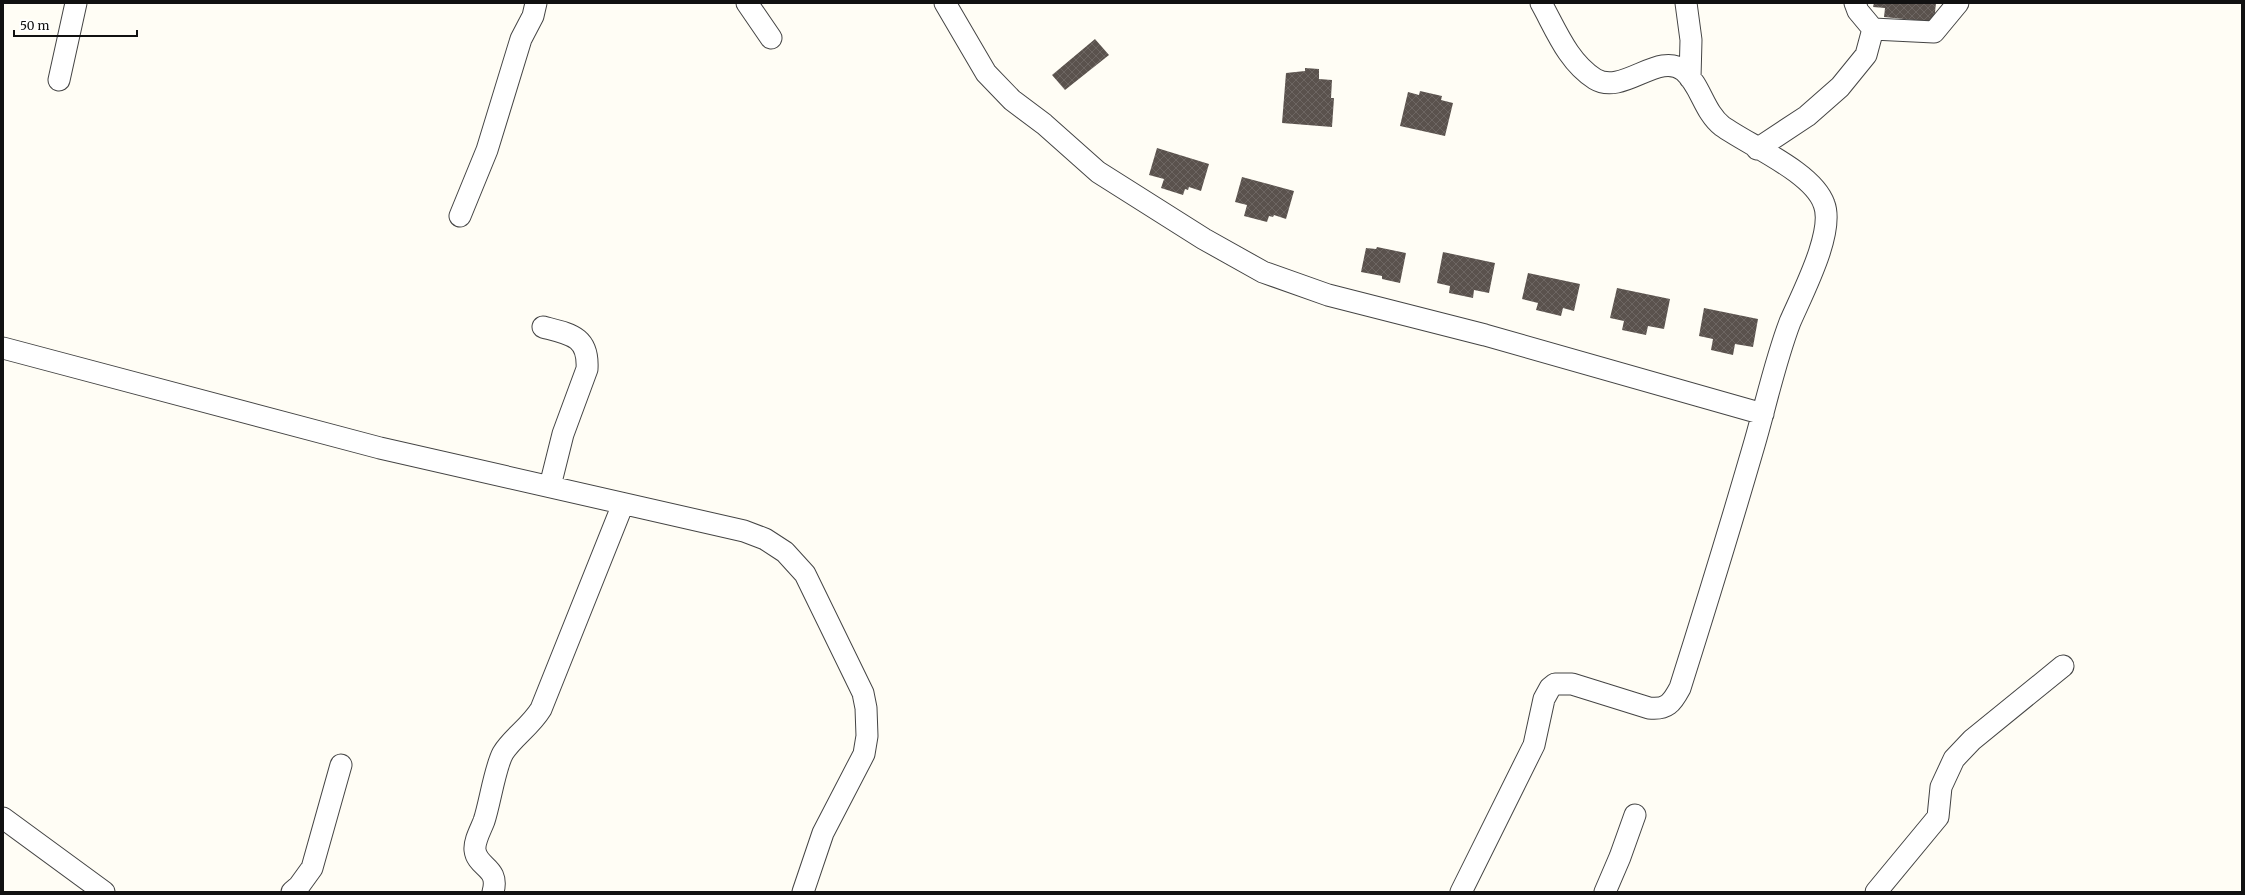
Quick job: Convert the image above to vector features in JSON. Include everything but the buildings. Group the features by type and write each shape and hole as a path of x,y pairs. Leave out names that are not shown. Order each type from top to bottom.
{"street":[{"path":"59,80 76,3"},
{"path":"460,216 487,150 522,39 533,16 536,3"},
{"path":"747,3 771,38"},
{"path":"945,3 986,73 1012,100 1044,124 1098,172 1204,239 1263,272 1328,295 1485,335 1763,414"},
{"path":"1460,892 1534,745 1544,699 1550,688 1555,684 1572,684 1649,708 1661,709 1668,706 1675,698 1723,551 1789,326 1822,243 1827,215 1819,194 1806,179 1720,124 1708,111 1690,78 1682,70 1668,65 1618,82 1606,83 1596,80 1576,63 1567,50 1541,3"},
{"path":"1686,3 1691,40 1690,78"},
{"path":"1855,3 1858,11 1873,29 1934,32 1958,3"},
{"path":"1757,149 1807,116 1840,87 1866,55 1873,29"},
{"path":"543,327 574,337 587,350 588,360 587,369 563,434 550,486"},
{"path":"3,348 380,448 504,478 550,486 744,531 765,539 784,552 805,574 863,693 866,708 867,736 864,754 823,833 803,892"},
{"path":"493,892 493,874 479,860 475,851 501,758 511,743 530,725 541,709 578,612 623,504"},
{"path":"1876,892 1938,817 1941,787 1954,759 1972,740 2063,666"},
{"path":"292,892 299,886 312,868 341,765"},
{"path":"1605,892 1620,857 1635,815"},
{"path":"3,818 104,892"}]}
